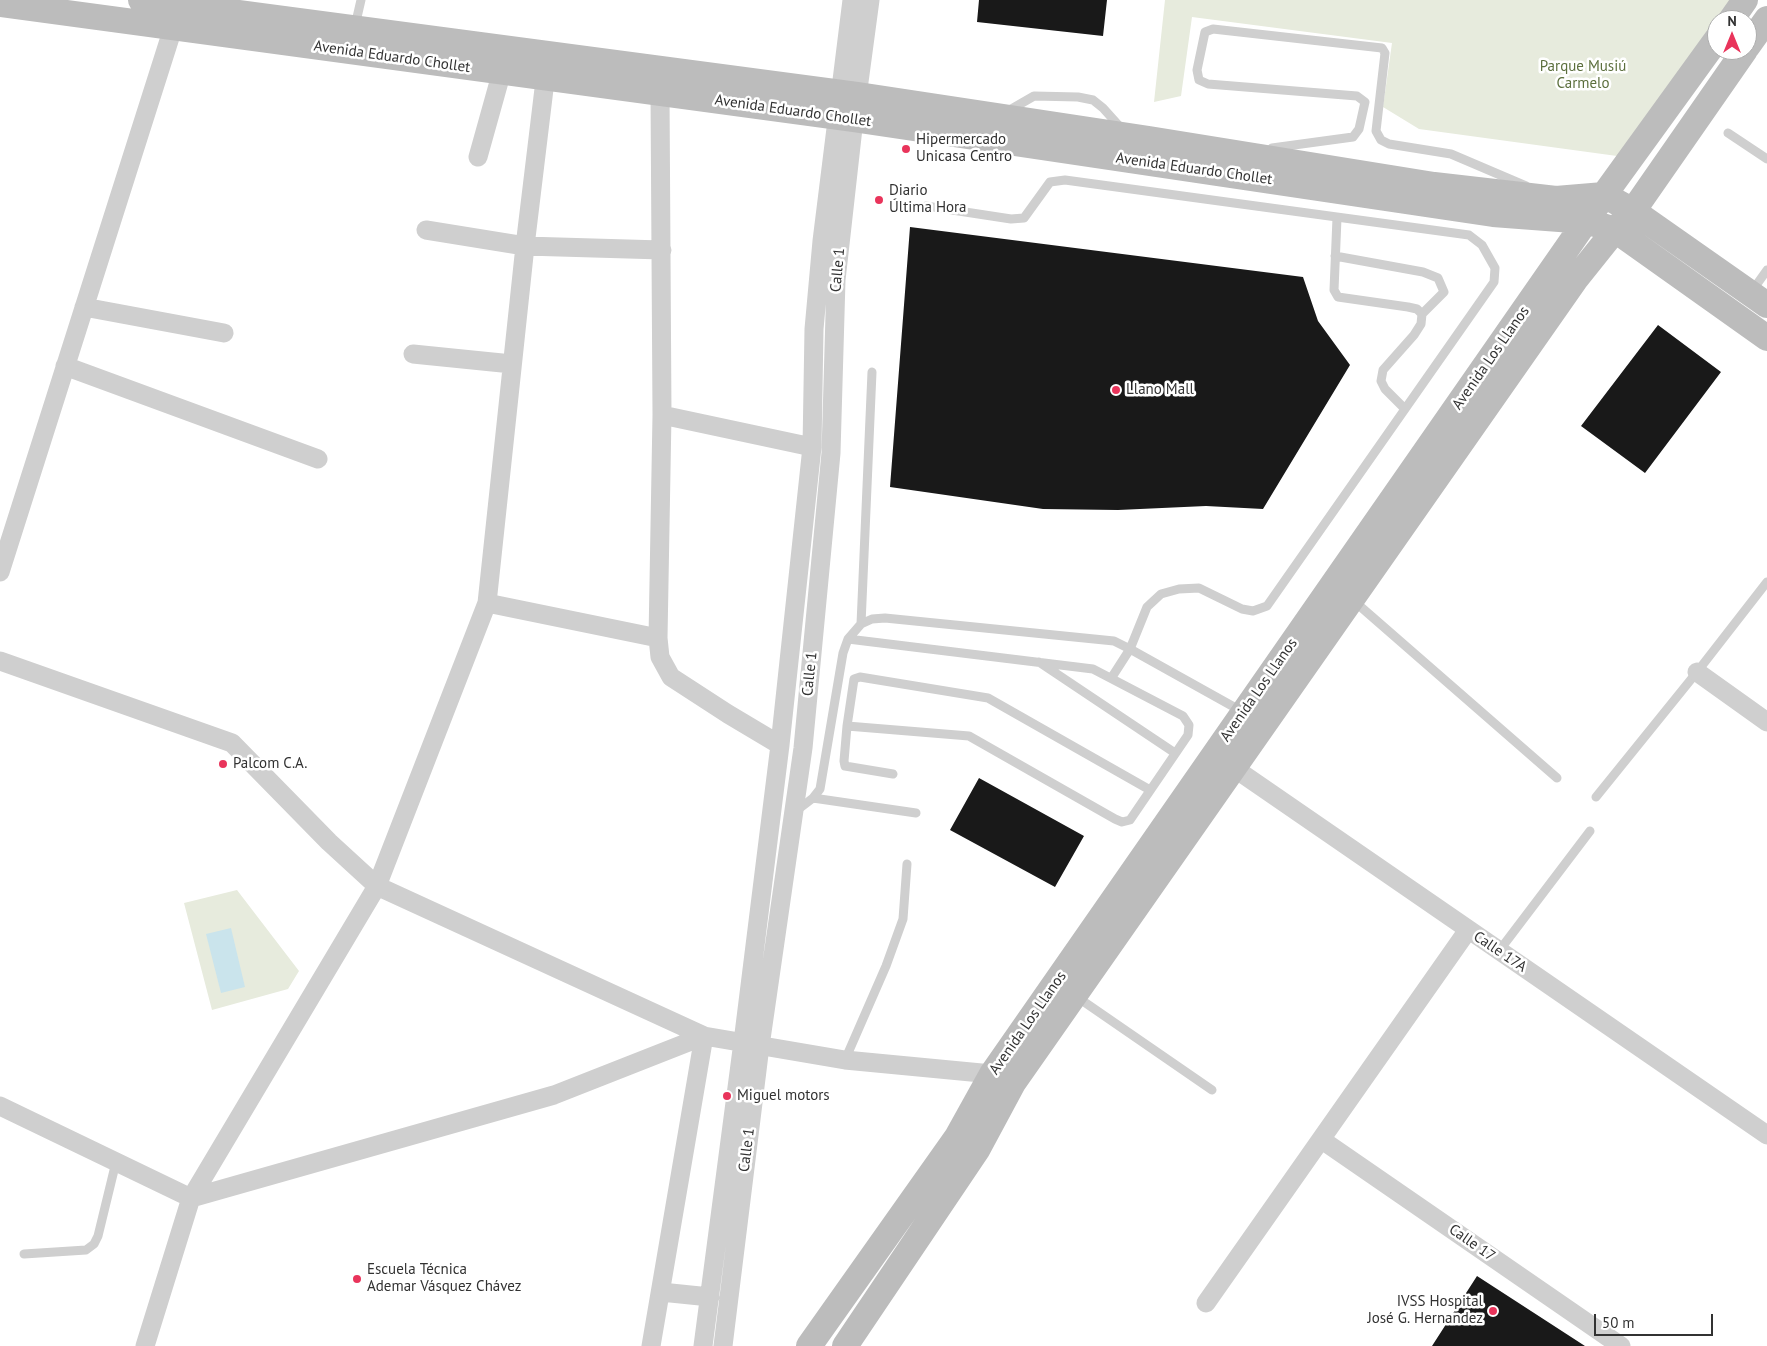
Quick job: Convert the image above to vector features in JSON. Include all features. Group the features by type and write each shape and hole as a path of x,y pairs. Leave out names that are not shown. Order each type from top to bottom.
{"street":[{"name":"Avenida Eduardo Chollet","path":"141,0 355,28 547,65 660,93 998,116 1434,185 1556,199 1604,195"},
{"name":"Calle 1","path":"703,1346 752,1044 793,812 802,748 831,453 836,280 852,0"},
{"name":"Calle 1","path":"723,1346 780,745 812,447 814,329 822,241 847,106 870,0"},
{"name":"Avenida Eduardo Chollet","path":"0,4 502,72 547,65 847,106 1494,214 1586,221 1615,230 1767,338"},
{"name":"Avenida Los Llanos","path":"1757,33 1767,18"},
{"path":"0,572 173,28"},
{"name":"Avenida Los Llanos","path":"845,1346 977,1150 1003,1078 1244,712 1604,195 1707,54"},
{"name":"Avenida Los Llanos","path":"809,1346 957,1136 1003,1078 1074,996 1575,280 1615,230 1633,211 1738,60"},
{"path":"144,1346 192,1198 376,886 487,604 525,246 547,65"},
{"path":"478,157 502,72"},
{"path":"660,93 662,250 662,415 658,638 660,657 671,677 780,745"},
{"path":"1604,195 1633,211 1759,299"},
{"path":"426,230 525,246 662,250"},
{"path":"84,307 224,333"},
{"path":"414,354 512,364"},
{"path":"65,366 318,459"},
{"path":"662,415 812,447"},
{"path":"487,604 658,638"},
{"path":"0,661 232,743 329,842 376,886 704,1036 845,1060 1003,1078"},
{"path":"1698,672 1767,722"},
{"name":"Calle 17A","path":"1234,768 1767,1135"},
{"path":"1206,1303 1468,930"},
{"path":"0,1106 192,1198 554,1095 704,1036"},
{"path":"651,1346 704,1036"},
{"name":"Calle 17","path":"1322,1140 1621,1346"},
{"path":"661,1292 710,1297"}],"lane":[{"path":"355,28 361,0"},
{"path":"1235,153 1315,143 1353,136 1359,129 1365,102 1357,96 1208,84 1199,80 1196,70 1205,32 1213,29 1382,48 1385,53 1376,131 1381,140 1389,144 1464,158 1556,199"},
{"path":"1728,133 1767,159"},
{"path":"926,206 1011,219 1024,218 1050,182 1065,180 1469,235 1482,244 1495,268 1494,282 1267,606 1253,611 1242,609 1199,588 1170,590 1161,594 1146,607 1130,649 1112,677"},
{"path":"1337,218 1334,290 1338,297 1408,307 1417,309 1422,314"},
{"path":"1335,256 1423,272 1438,278 1444,292 1422,314 1421,324 1414,335 1383,370 1381,381 1385,389 1406,409"},
{"path":"1759,299 1767,270"},
{"path":"860,624 872,372"},
{"path":"1596,797 1698,672 1767,582"},
{"path":"1352,599 1557,778"},
{"path":"793,812 813,798 820,789 843,653 848,639 860,624 872,620 885,618 1114,641 1244,712"},
{"path":"847,726 969,736 1122,822 1130,820 1188,735 1189,725 1183,716 1094,669 848,639"},
{"path":"1036,661 1175,753"},
{"path":"893,774 846,766 844,761 847,726 854,679 860,677 988,698 1150,790"},
{"path":"813,798 916,813"},
{"path":"1499,951 1590,831"},
{"path":"845,1060 886,966 903,919 907,864"},
{"path":"1074,996 1212,1090"},
{"path":"24,1254 86,1250 94,1244 98,1236 116,1162"}],"green space":[{"name":"Parque Musiú Carmelo","path":"1165,0 1735,0 1728,10 1707,10 1707,37 1617,156 1419,129 1383,107 1392,43 1192,17 1181,96 1154,102"},
{"path":"237,890 299,971 288,989 212,1010 184,903"}],"water":[{"path":"231,928 245,987 221,993 206,934"}],"building":[{"path":"979,0 1107,0 1103,36 977,22"},
{"name":"Llano Mall","path":"910,227 1303,277 1318,321 1350,365 1263,509 1206,506 1118,510 1043,509 890,487"},
{"path":"1658,325 1721,372 1645,473 1581,426"},
{"path":"979,778 1084,836 1055,887 950,830"},
{"name":"IVSS Hospital José G. Hernandez","path":"1477,1276 1585,1346 1432,1346"}],"place":[{"name":"Hipermercado Unicasa Centro","path":"906,149"},
{"name":"Diario Última Hora","path":"879,200"},
{"name":"Llano Mall","path":"1116,390"},
{"name":"Palcom C.A.","path":"223,764"},
{"name":"Miguel motors","path":"727,1096"},
{"name":"Escuela Técnica Ademar Vásquez Chávez","path":"357,1279"},
{"name":"IVSS Hospital José G. Hernandez","path":"1493,1311"}]}
